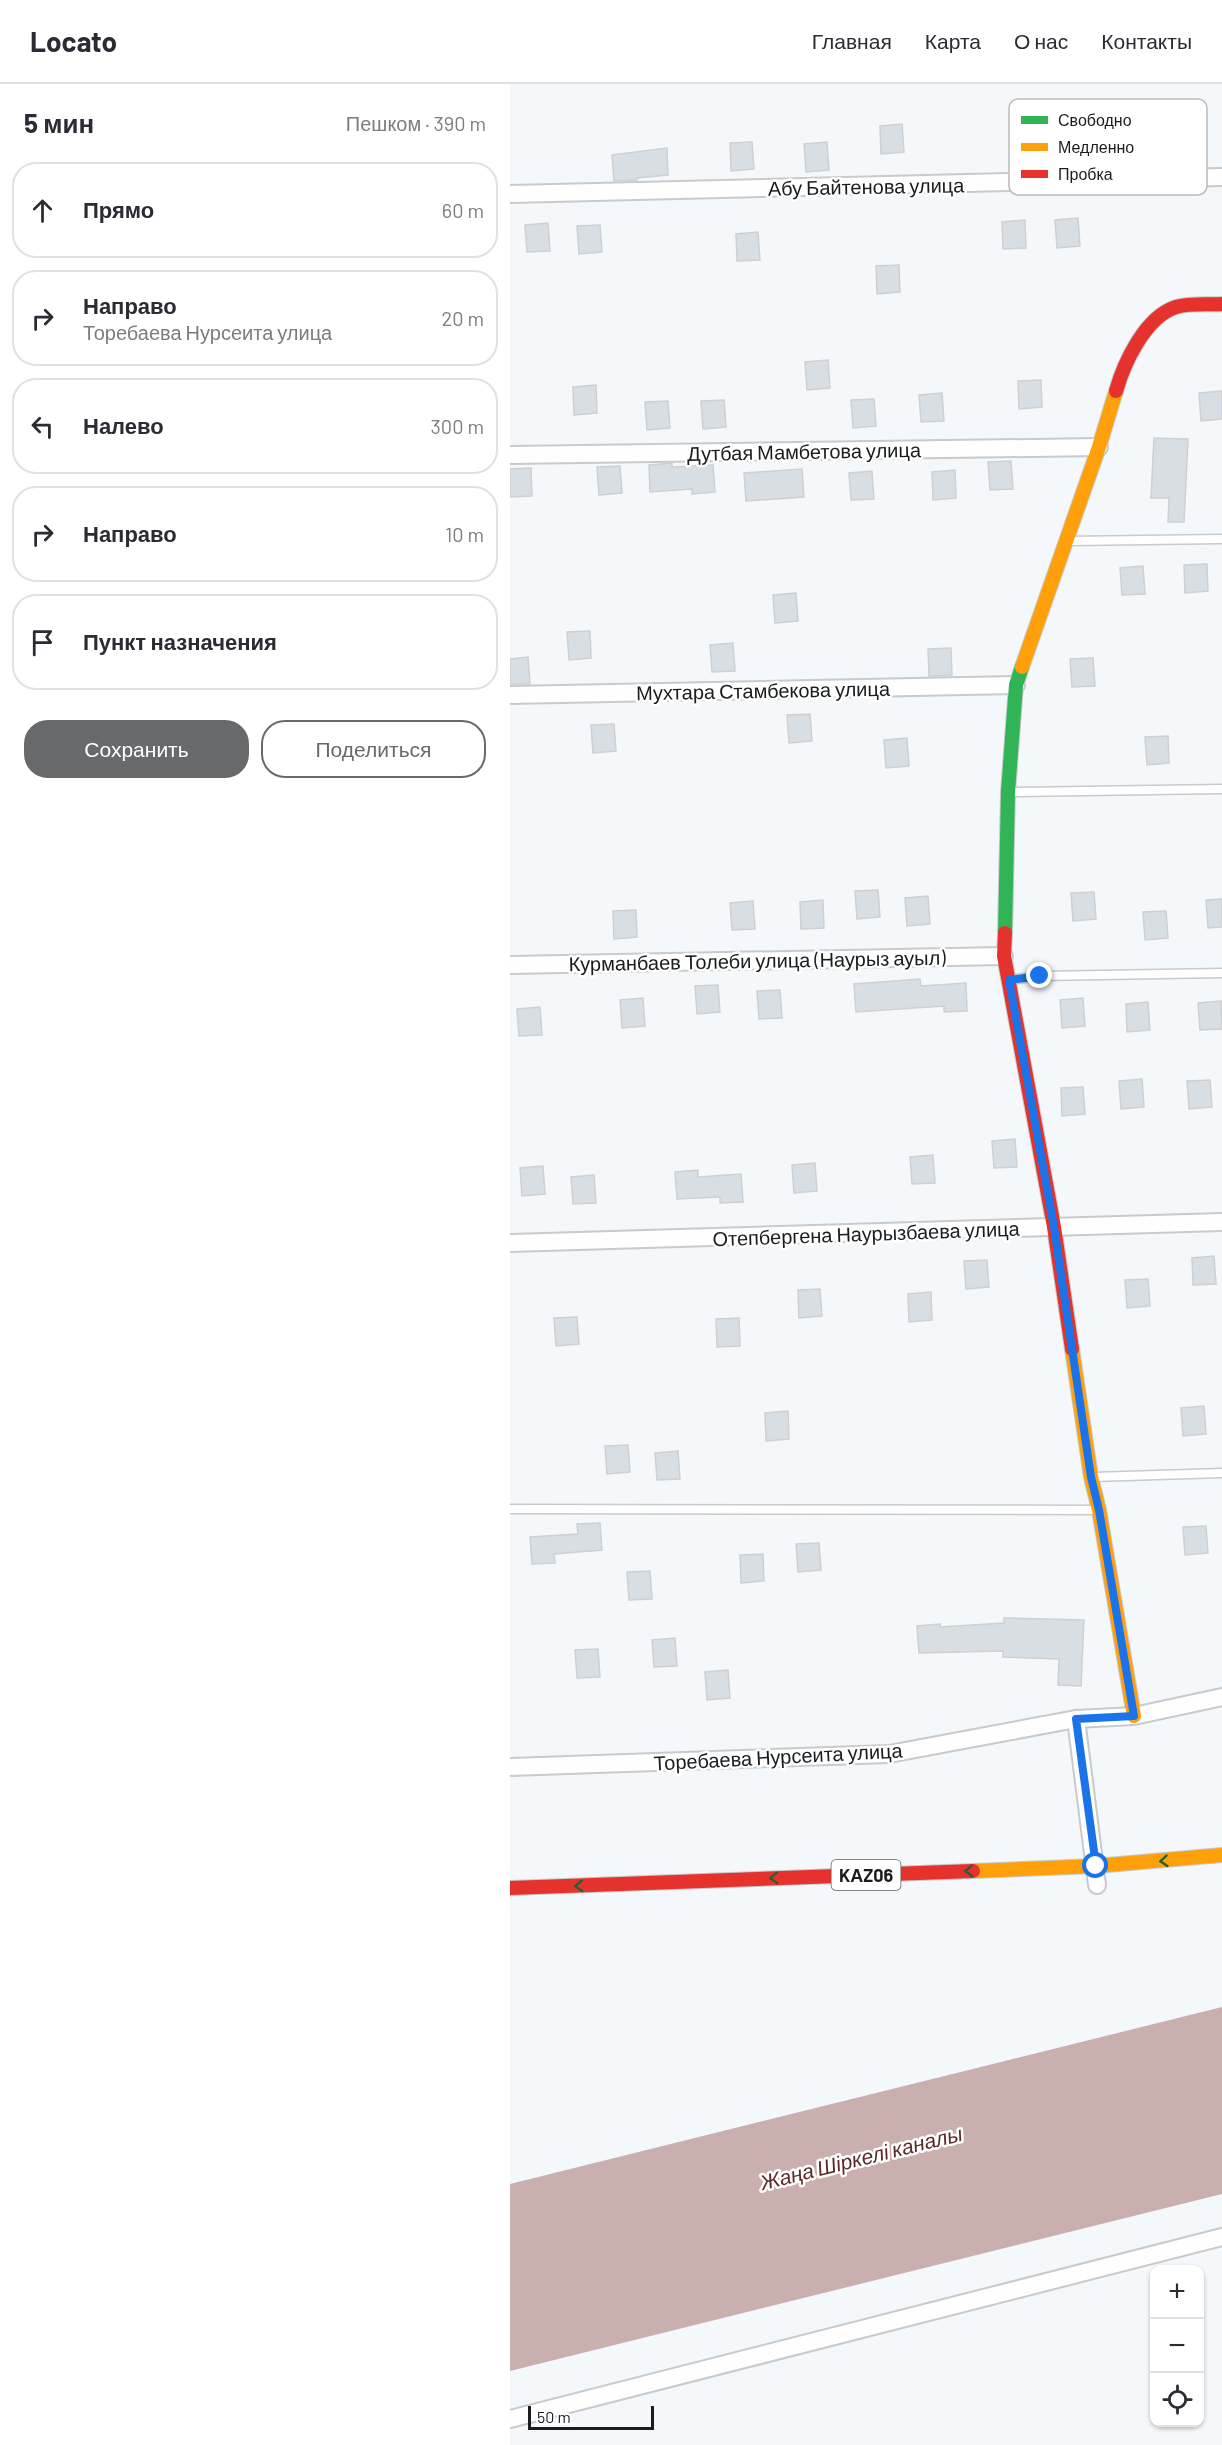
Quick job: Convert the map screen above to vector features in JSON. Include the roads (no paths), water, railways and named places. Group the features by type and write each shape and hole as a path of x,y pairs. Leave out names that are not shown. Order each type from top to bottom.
{"main road":[{"path":"1134,1716 1099,1510 1091,1477 1054,1227 1004,956 1008,792 1016,684 1099,447 1123,367 1154,319 1176,308 1222,304"},
{"name":"KАZ06","path":"510,1888 1096,1866 1222,1855"}],"street":[{"name":"Абу Байтенова улица","path":"1207,177 1222,177"},
{"name":"Абу Байтенова улица","path":"510,195 1009,182"},
{"name":"Дутбая Мамбетова улица","path":"510,455 1099,447"},
{"name":"Мухтара Стамбекова улица","path":"510,694 1016,684"},
{"name":"Курманбаев Толеби улица (Наурыз ауыл)","path":"510,965 1004,956"},
{"name":"Отепбергена Наурызбаева улица","path":"510,1243 1222,1222"},
{"name":"Торебаева Нурсеита улица","path":"510,1767 889,1754 1076,1719 1134,1716 1222,1697"},
{"path":"1076,1719 1098,1885"},
{"path":"510,2419 1222,2237"}],"lane":[{"path":"1066,541 1222,539"},
{"path":"1008,792 1222,789"},
{"path":"1009,980 1040,976 1222,973"},
{"path":"1091,1477 1222,1473"},
{"path":"510,1509 1099,1510"}],"water":[{"name":"Жаңа Шіркелі каналы","path":"1222,2007 1222,2194 510,2371 510,2184"}]}
